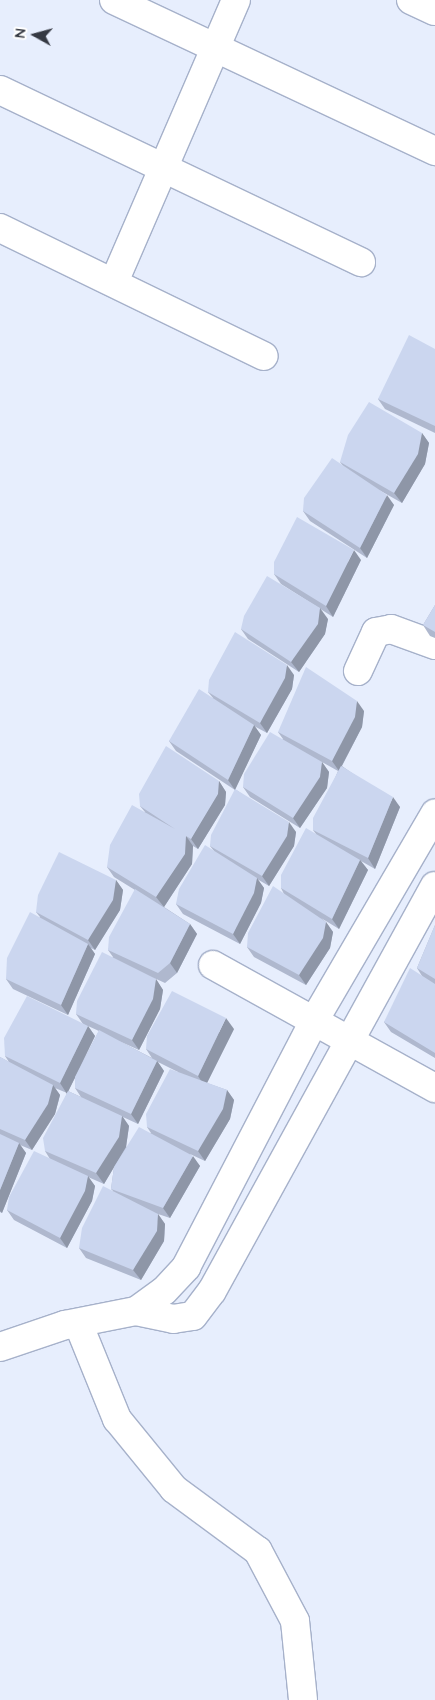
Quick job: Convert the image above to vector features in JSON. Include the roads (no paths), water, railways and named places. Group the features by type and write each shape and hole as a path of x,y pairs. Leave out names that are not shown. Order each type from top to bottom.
{"street":[{"path":"114,0 215,50 435,151"},
{"path":"114,282 236,0"},
{"path":"411,0 435,11"},
{"path":"0,90 361,262"},
{"path":"0,228 264,356"},
{"path":"358,671 376,632 391,629 428,641 435,614"},
{"path":"0,1348 22,1337 136,1311 164,1291 186,1267 315,1019 435,814"},
{"path":"136,1311 173,1319 193,1316 212,1291 435,886"},
{"path":"213,964 315,1019 435,1088"},
{"path":"78,1324 117,1419 174,1489 258,1551 295,1621 303,1700"}]}
